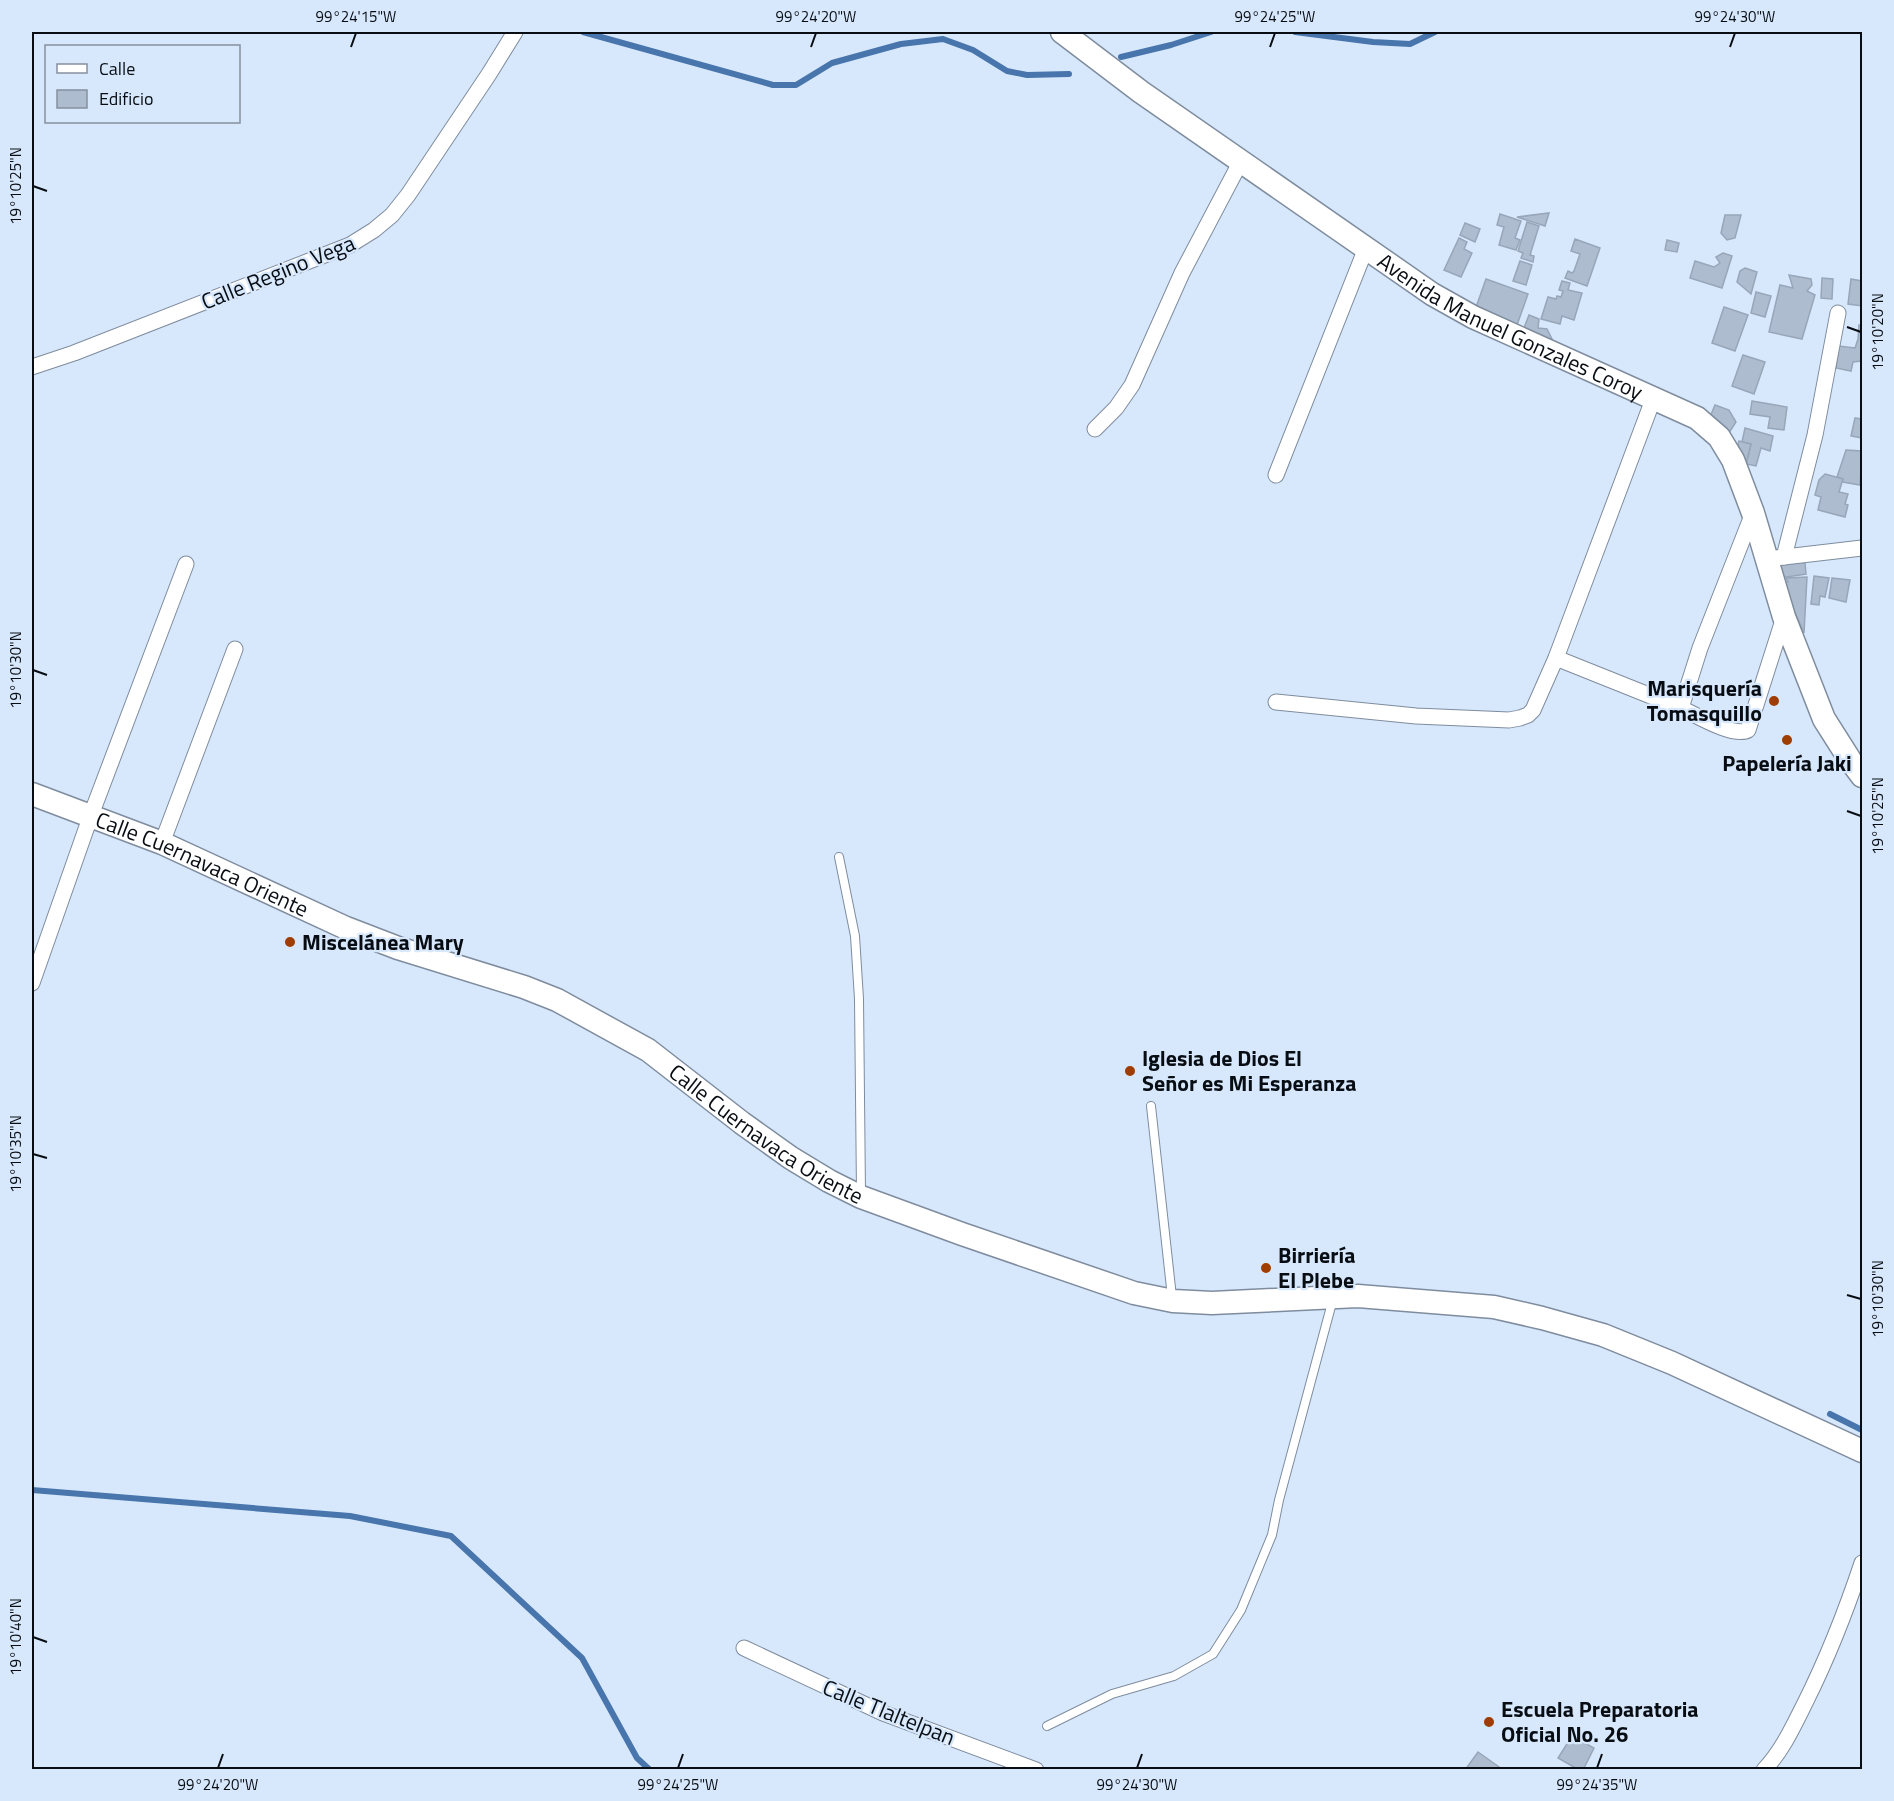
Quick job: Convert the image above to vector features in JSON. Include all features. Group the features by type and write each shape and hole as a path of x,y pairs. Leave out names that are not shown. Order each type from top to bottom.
{"main road":[{"name":"Avenida Manuel Gonzales Coroy","path":"1062,32 1141,92 1432,294 1473,317 1698,418 1719,437 1733,460 1753,513 1775,559 1784,617 1824,719 1863,776"},
{"name":"Calle Cuernavaca Oriente","path":"32,794 162,843 346,928 398,948 524,987 581,1012 648,1050 791,1158 861,1197 1134,1293 1173,1301 1212,1304 1358,1296 1494,1307 1542,1318 1604,1335 1672,1363 1863,1450"}],"street":[{"name":"Calle Regino Vega","path":"32,367 74,353 350,245 374,230 392,215 408,195 515,32"},
{"path":"1095,429 1116,408 1132,385 1182,273 1241,160"},
{"path":"1276,475 1366,248"},
{"path":"1838,314 1815,435 1775,559 1863,548"},
{"path":"1276,702 1416,716 1509,720 1528,715 1533,710 1556,658 1654,397"},
{"path":"1681,708 1700,648 1753,513"},
{"path":"32,983 90,815 186,564"},
{"path":"1556,658 1739,733 1748,730 1784,617"},
{"path":"162,843 235,649"},
{"path":"1764,1770 1788,1737 1824,1664 1843,1620 1863,1563"},
{"name":"Calle Tlaltelpan","path":"744,1648 883,1713 1036,1770"}],"lane":[{"path":"839,857 855,936 859,999 861,1197"},
{"path":"1151,1106 1173,1301"},
{"path":"1047,1726 1112,1694 1174,1676 1213,1654 1241,1610 1272,1535 1279,1500 1334,1298"}],"building":[{"path":"1549,213 1545,226 1517,217"},
{"path":"1500,214 1521,221 1515,238 1520,240 1516,250 1499,245 1504,227 1497,225"},
{"path":"1725,215 1741,215 1735,238 1727,240 1721,233"},
{"path":"1527,222 1539,226 1530,255 1534,256 1533,262 1521,258 1523,253 1518,251"},
{"path":"1465,223 1480,229 1475,242 1460,235"},
{"path":"1459,238 1467,242 1464,249 1472,253 1461,277 1444,270"},
{"path":"1575,239 1600,248 1587,286 1565,278 1568,271 1572,273 1574,271 1580,254 1571,251"},
{"path":"1667,240 1679,243 1677,252 1665,250"},
{"path":"1723,253 1732,256 1722,288 1690,278 1695,261 1714,267 1720,263 1716,257"},
{"path":"1520,261 1532,265 1526,285 1513,281"},
{"path":"1745,268 1757,272 1751,294 1737,282 1740,271"},
{"path":"1789,275 1811,279 1812,285 1807,291 1815,295 1802,339 1769,332 1780,285 1793,288"},
{"path":"1822,278 1833,279 1832,299 1821,298"},
{"path":"1486,279 1528,294 1517,325 1475,310"},
{"path":"1851,279 1862,281 1862,306 1848,304"},
{"path":"1562,281 1570,283 1568,290 1582,293 1574,320 1562,316 1560,324 1541,319 1548,297 1556,299 1557,296 1561,297 1563,291 1559,290"},
{"path":"1756,292 1771,296 1765,317 1751,313"},
{"path":"1724,307 1748,315 1735,351 1712,343"},
{"path":"1529,315 1539,319 1538,328 1547,329 1552,339 1549,345 1522,333"},
{"path":"1859,325 1862,325 1861,361 1853,362 1851,371 1836,368 1839,346 1855,348"},
{"path":"1743,355 1765,362 1754,394 1732,386"},
{"path":"1752,401 1787,407 1784,430 1768,428 1770,417 1750,414"},
{"path":"1715,405 1729,410 1736,422 1727,436 1708,422"},
{"path":"1855,418 1862,419 1862,438 1851,436"},
{"path":"1745,428 1773,436 1770,451 1761,448 1756,466 1746,464 1751,444 1742,442"},
{"path":"1739,441 1751,444 1746,464 1734,460"},
{"path":"1846,450 1862,451 1860,485 1842,482 1843,479 1837,477"},
{"path":"1825,474 1843,479 1839,492 1848,494 1845,517 1818,510 1821,497 1815,495 1819,480"},
{"path":"1789,559 1805,563 1806,574 1780,578 1775,567"},
{"path":"1814,576 1829,578 1825,597 1820,596 1819,605 1811,604"},
{"path":"1807,577 1804,633 1782,583 1788,582 1786,578"},
{"path":"1832,578 1850,580 1846,602 1829,598"},
{"path":"1572,1736 1594,1748 1583,1770 1558,1758"},
{"path":"1478,1752 1499,1767 1497,1770 1465,1770"}],"waterway":[{"path":"583,32 773,85 796,85 832,63 901,44 943,39 973,50 1007,71 1027,75 1069,74"},
{"path":"1121,57 1171,45 1211,32"},
{"path":"1295,32 1373,42 1410,44 1435,32"},
{"path":"1830,1414 1862,1430"},
{"path":"32,1490 350,1516 451,1536 582,1658 637,1758 650,1770"}],"place":[{"name":"Marisquería Tomasquillo","path":"1774,701"},
{"name":"Papelería Jaki","path":"1787,740"},
{"name":"Miscelánea Mary","path":"290,942"},
{"name":"Iglesia de Dios El Señor es Mi Esperanza","path":"1130,1071"},
{"name":"Birriería El Plebe","path":"1266,1268"},
{"name":"Escuela Preparatoria Oficial No. 26","path":"1489,1722"}]}
